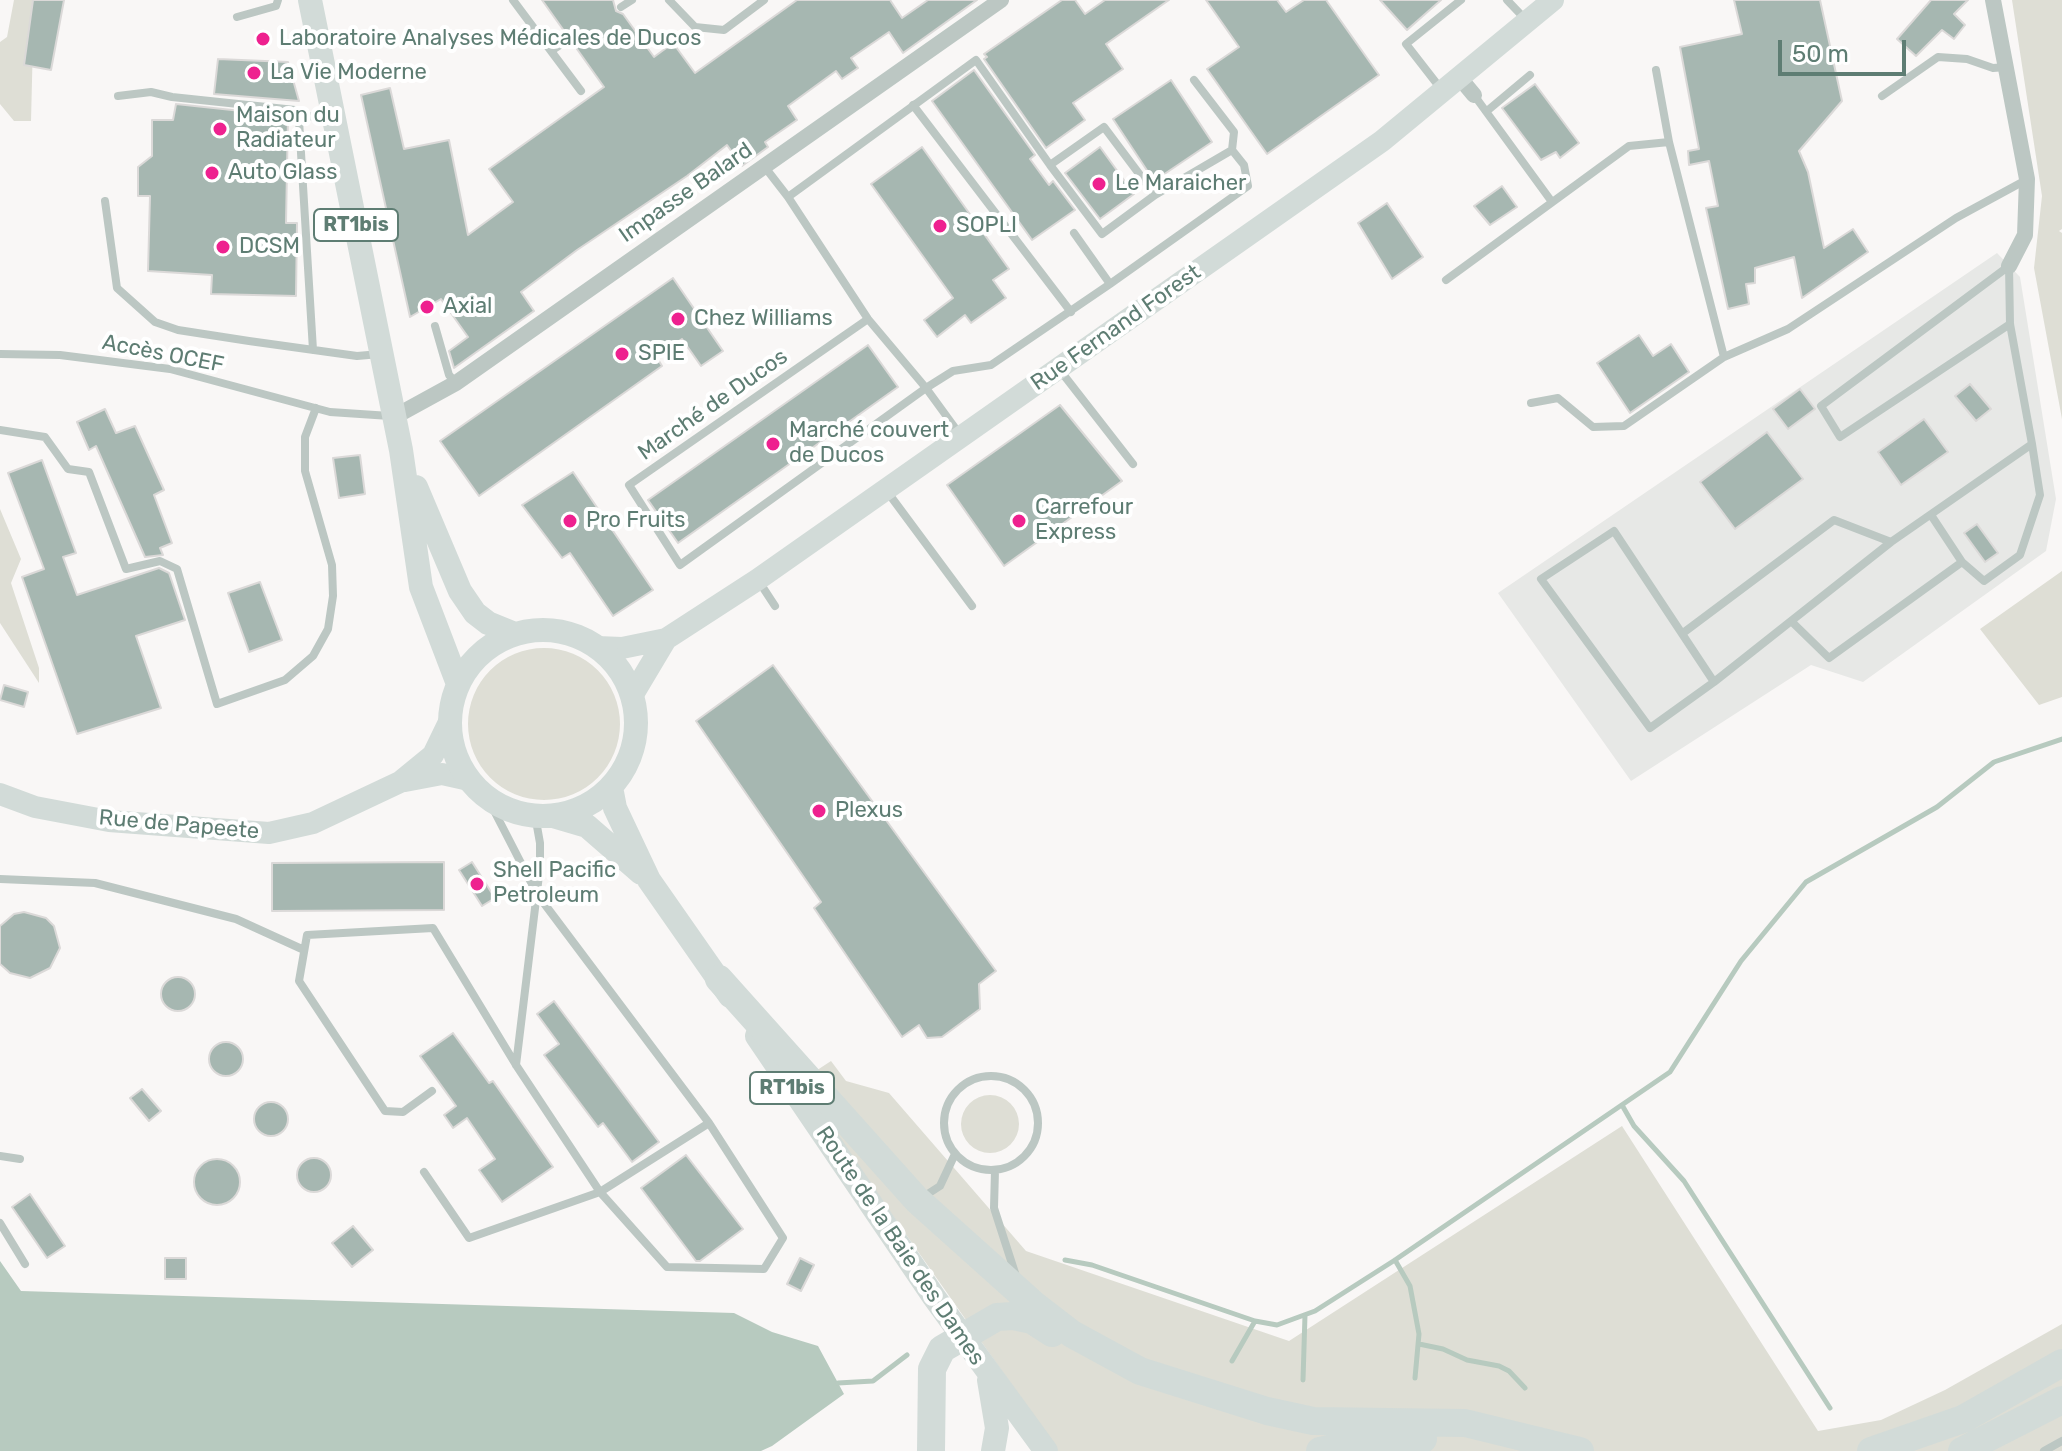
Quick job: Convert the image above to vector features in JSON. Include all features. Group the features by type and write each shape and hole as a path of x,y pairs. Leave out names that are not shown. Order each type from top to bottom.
{"highway":[{"path":"719,979 917,1200 1033,1304 1072,1334 1140,1371"},
{"path":"931,1451 932,1369 942,1349 997,1317 1013,1316 1032,1320 1103,1364 1140,1371 1267,1411 1313,1421 1465,1423 1580,1451"},
{"path":"1871,1451 1963,1419 2062,1363"},
{"path":"1962,1451 2062,1400"},
{"path":"1320,1451 1352,1444 1426,1439 1567,1451"}],"main road":[{"name":"RT1bis","path":"310,0 401,450 421,587 458,684"},
{"name":"RT1bis","path":"401,450 460,591 475,613 488,623 515,634"},
{"path":"543,630 572,634 597,647 619,668 632,696 636,720 634,743 625,767 611,787 573,811 543,815 502,806 487,797 469,780 454,753 449,722 458,684 472,662 492,645 515,634 543,630"},
{"name":"Route de la Baie des Dames","path":"611,787 615,808 649,880 934,1297 1046,1451"},
{"name":"Route de la Baie des Dames","path":"543,815 587,826 649,880"},
{"path":"984,1368 997,1428 993,1451"}],"street":[{"name":"Impasse Balard","path":"394,417 456,383 1001,0"},
{"name":"Rue Fernand Forest","path":"597,647 622,648 666,639 757,580 1382,141 1553,0"},
{"path":"1993,0 2027,179 2025,235 2009,266"},
{"path":"1451,85 1474,95"},
{"name":"Rue Fernand Forest","path":"632,696 666,639"},
{"name":"Rue de Papeete","path":"0,794 35,807 109,821 269,833 313,823 400,782 433,755 449,722"},
{"name":"Rue de Papeete","path":"400,782 442,774 469,780"}],"lane":[{"path":"237,17 276,6 278,0"},
{"path":"513,0 581,91"},
{"path":"621,7 632,0"},
{"path":"669,0 695,27 724,30 764,0"},
{"path":"1451,85 1406,44 1461,0"},
{"path":"1507,0 1527,21"},
{"path":"551,51 565,42"},
{"path":"1882,96 1938,57 1967,59 1993,68 2006,67"},
{"path":"788,197 976,60 1102,234 1155,195 1232,150"},
{"path":"1656,70 1669,142 1724,357"},
{"path":"1487,111 1530,75"},
{"name":"Marché de Ducos","path":"868,319 629,485 680,565 926,388 953,371 991,365 1248,186 1244,165 1232,150 1234,132 1194,80"},
{"path":"118,96 151,92 295,110 299,120 313,350"},
{"path":"1474,95 1552,202"},
{"path":"913,105 1071,312"},
{"path":"299,120 333,109"},
{"path":"1050,165 1104,127 1155,195"},
{"path":"1446,280 1629,146 1669,142"},
{"path":"763,165 788,197 868,319 926,388 961,436"},
{"path":"1531,403 1558,398 1593,427 1624,426 1724,357 1788,329 1956,218 2027,179"},
{"path":"105,201 117,288 155,322 178,330 313,350 357,356 382,353"},
{"path":"1074,233 1110,284"},
{"path":"2009,266 1821,406 1840,437 2010,324"},
{"path":"1931,515 1962,562 1984,581 2020,555 2040,495 2010,324 2009,266"},
{"path":"435,326 449,375 456,383"},
{"name":"Accès OCEF","path":"0,354 60,355 170,369 330,412 394,417"},
{"path":"1058,368 1133,464"},
{"path":"0,430 45,437 68,469 89,472 126,569 160,561 177,569 217,704 285,680 313,656 328,629 333,596 332,565 305,471 305,437 316,408"},
{"path":"1714,682 1614,531 1541,579 1650,728 1714,682 1891,542 2032,444"},
{"path":"885,490 972,606"},
{"path":"1683,633 1834,520 1891,542"},
{"path":"1791,621 1829,658 1962,562"},
{"path":"757,580 775,606"},
{"path":"432,1091 403,1112 385,1111 299,981 307,935 433,928 516,1065 600,1192 667,1267 764,1269 783,1238 709,1123 537,894 487,797"},
{"path":"516,1065 537,894 543,815"},
{"path":"0,879 95,883 236,919 304,950"},
{"path":"985,1077 1005,1078 1027,1094 1038,1121 1030,1150 1008,1167 995,1170 966,1164 955,1154 943,1129 944,1115 955,1092 974,1079 985,1077"},
{"path":"424,1172 469,1238 600,1192 709,1123"},
{"path":"917,1200 940,1186 955,1154"},
{"path":"0,1156 20,1159"},
{"path":"995,1170 994,1208 1022,1292"},
{"path":"0,1223 25,1264"},
{"path":"2044,1451 2062,1441"}],"shaded area":[{"path":"14,0 34,0 31,121 14,121 0,104 0,42 7,37"},
{"path":"2012,0 2062,0 2062,229 2059,231 2062,233 2062,419 2034,268 2042,196"},
{"path":"1997,253 2020,277 2056,499 2046,551 1863,682 1811,665 1631,781 1498,593"},
{"path":"0,509 21,559 11,583 39,668 39,683 0,623"},
{"path":"2062,571 2062,697 2039,705 1980,629"},
{"path":"544,648 573,654 598,670 614,695 620,724 614,753 598,778 573,794 544,800 515,794 490,778 474,753 468,724 474,695 490,670 515,654"},
{"path":"831,1061 846,1081 889,1093 1026,1251 1289,1341 1622,1126 1818,1431 1881,1420 1945,1390 2062,1324 2062,1451 1058,1451 799,1082"},
{"path":"990,1095 1010,1104 1019,1124 1010,1144 990,1153 970,1144 961,1124 970,1104"},
{"path":"0,1261 21,1291 734,1313 772,1332 818,1346 844,1394 761,1451 0,1451"}],"building":[{"path":"33,0 64,0 51,70 24,65"},
{"path":"542,0 613,0 616,11 623,14 654,57 673,43 695,73 797,0 890,0 902,18 928,0 977,0 903,53 889,32 851,58 858,68 842,79 836,71 788,106 797,120 765,142 768,147 742,166 727,145 687,176 577,250 521,292 534,311 454,368 449,351 468,337 441,299 410,317 361,95 390,88 404,149 449,140 468,235 513,202 489,169 604,87"},
{"path":"1062,0 1075,0 1085,14 1105,0 1169,0 1106,44 1123,69 1073,103 1085,120 1046,148 984,59 987,57 984,54"},
{"path":"1206,0 1277,0 1286,12 1304,0 1326,0 1379,75 1267,154 1207,69 1239,47"},
{"path":"1380,0 1441,0 1407,30"},
{"path":"1734,0 1820,0 1842,101 1799,151 1808,172 1824,248 1853,229 1868,252 1802,298 1794,257 1755,268 1755,283 1746,284 1749,304 1728,309 1706,208 1718,206 1709,161 1689,165 1688,151 1699,149 1680,47 1742,34"},
{"path":"1931,0 1968,0 1954,14 1965,25 1954,39 1942,30 1916,56 1897,39"},
{"name":"La Vie Moderne","path":"218,59 288,62 299,101 214,94"},
{"path":"974,70 1035,155 1030,159 1049,185 1053,181 1075,210 1032,240 932,101"},
{"path":"1171,80 1212,142 1154,181 1113,119"},
{"path":"1535,84 1579,143 1560,158 1556,152 1541,160 1502,108"},
{"path":"176,104 288,116 286,223 297,223 296,296 211,294 212,275 148,271 150,196 138,196 138,167 152,156 152,120 173,120"},
{"name":"SOPLI","path":"922,147 1009,269 993,280 1006,298 971,323 965,315 937,337 924,320 953,298 871,184"},
{"name":"Le Maraicher","path":"1100,147 1134,194 1100,219 1065,173"},
{"path":"1502,186 1517,207 1490,225 1474,206"},
{"path":"1387,203 1423,257 1392,279 1358,223"},
{"path":"673,278 723,351 701,366 682,339 656,356 662,366 479,496 440,441"},
{"path":"1639,335 1653,356 1671,344 1689,372 1630,413 1597,363"},
{"name":"Marché couvert de Ducos","path":"868,345 898,387 678,543 648,500"},
{"path":"1970,384 1991,409 1976,421 1955,396"},
{"path":"1800,389 1815,409 1788,429 1773,409"},
{"name":"Carrefour Express","path":"1060,405 1122,481 1004,566 947,485"},
{"path":"105,409 116,433 135,426 164,490 154,495 172,543 160,548 163,555 145,557 96,446 89,450 77,422"},
{"path":"1924,419 1948,452 1901,485 1878,452"},
{"path":"1767,432 1803,479 1735,529 1700,482"},
{"path":"360,455 365,494 339,498 333,458"},
{"path":"42,460 76,553 63,557 77,595 159,568 169,573 185,620 136,636 161,708 77,734 22,577 44,569 8,473"},
{"name":"Pro Fruits","path":"573,472 653,590 613,616 570,553 562,558 522,505"},
{"path":"1977,524 1998,553 1985,562 1964,533"},
{"path":"260,582 282,640 249,652 228,593"},
{"name":"Plexus","path":"773,665 996,971 979,984 980,1009 942,1037 927,1038 919,1025 902,1037 814,908 821,902 696,721"},
{"path":"4,685 28,692 24,707 0,700"},
{"path":"444,862 444,910 272,911 272,863"},
{"name":"Shell Pacific Petroleum","path":"472,862 495,898 482,906 459,870"},
{"path":"24,912 46,918 54,926 60,948 50,968 30,978 10,973 0,964 0,926 14,914"},
{"path":"178,977 190,982 195,994 190,1006 178,1011 166,1006 161,994 166,982"},
{"path":"554,1001 659,1142 632,1162 603,1123 598,1127 544,1055 559,1044 537,1014"},
{"path":"453,1033 489,1083 493,1081 553,1167 502,1202 479,1170 495,1159 467,1118 453,1128 444,1115 456,1106 420,1056"},
{"path":"226,1042 238,1047 243,1059 238,1071 226,1076 214,1071 209,1059 214,1047"},
{"path":"142,1089 161,1111 149,1121 130,1098"},
{"path":"271,1102 283,1107 288,1119 283,1131 271,1136 259,1131 254,1119 259,1107"},
{"path":"686,1155 743,1229 700,1261 696,1261 641,1188"},
{"path":"314,1158 326,1163 331,1175 326,1187 314,1192 302,1187 297,1175 302,1163"},
{"path":"217,1159 233,1166 240,1182 233,1198 217,1205 201,1198 194,1182 201,1166"},
{"path":"30,1194 65,1246 47,1258 12,1207"},
{"path":"353,1226 373,1250 352,1267 332,1243"},
{"path":"165,1258 186,1258 186,1279 165,1279"},
{"path":"800,1258 814,1265 801,1291 787,1284"}],"waterway":[{"path":"1065,1260 1092,1265 1255,1321 1277,1325 1315,1311 1670,1072 1741,961 1806,882 1937,807 1994,762 2062,739"},
{"path":"1622,1105 1634,1126 1684,1181 1830,1408"},
{"path":"1395,1260 1410,1286 1419,1334 1415,1378"},
{"path":"1303,1380 1305,1315"},
{"path":"1232,1361 1255,1321"},
{"path":"1419,1344 1443,1349 1467,1360 1499,1366 1509,1371 1525,1388"},
{"path":"838,1383 873,1381 907,1355"}],"place":[{"name":"Laboratoire Analyses Médicales de Ducos","path":"263,39"},
{"name":"La Vie Moderne","path":"254,73"},
{"name":"Maison du Radiateur","path":"220,129"},
{"name":"Auto Glass","path":"212,173"},
{"name":"Le Maraicher","path":"1099,184"},
{"name":"SOPLI","path":"940,226"},
{"name":"DCSM","path":"223,247"},
{"name":"Axial","path":"427,307"},
{"name":"Chez Williams","path":"678,319"},
{"name":"SPIE","path":"622,354"},
{"name":"Marché couvert de Ducos","path":"773,444"},
{"name":"Pro Fruits","path":"570,521"},
{"name":"Carrefour Express","path":"1019,521"},
{"name":"Plexus","path":"819,811"},
{"name":"Shell Pacific Petroleum","path":"477,884"}]}
